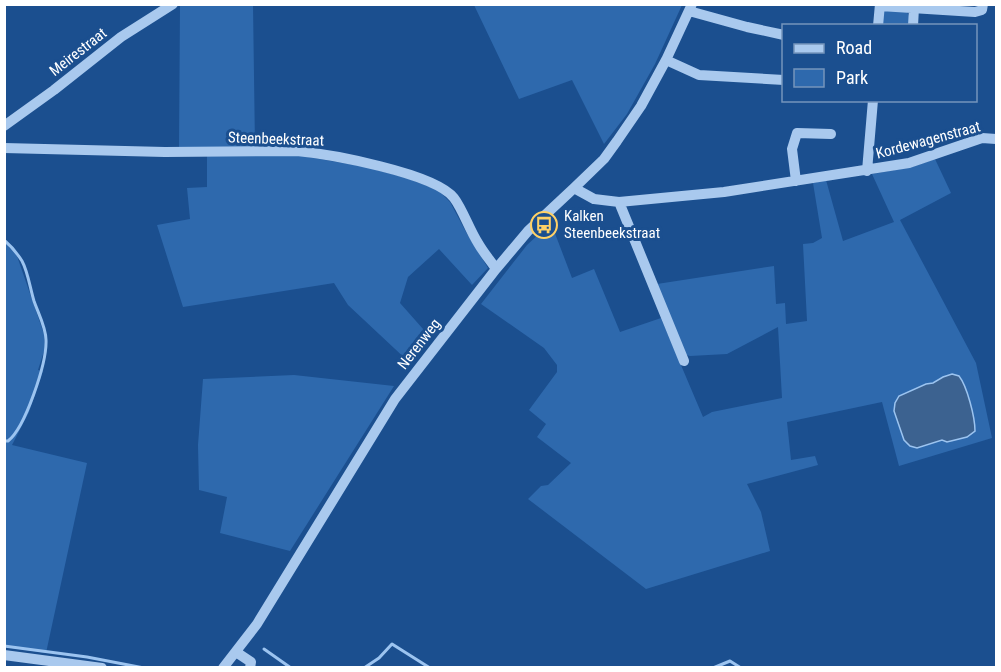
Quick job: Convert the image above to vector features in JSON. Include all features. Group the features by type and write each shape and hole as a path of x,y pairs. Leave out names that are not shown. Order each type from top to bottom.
{"street":[{"name":"Meirestraat","path":"4,126 121,37 173,4"},
{"path":"878,24 880,5 975,12 982,10 983,4"},
{"name":"Nerenweg","path":"223,668 257,624 395,399 528,231 604,159 617,141 641,106 691,8 747,27 782,34"},
{"path":"913,24 914,8"},
{"path":"666,60 699,75 782,80"},
{"path":"867,171 873,102"},
{"path":"796,181 792,149 797,133 831,134"},
{"name":"Kordewagenstraat","path":"574,188 594,199 619,202 724,192 909,163 982,138 996,139"},
{"name":"Steenbeekstraat","path":"4,148 165,152 297,151 365,162 429,181 442,188 454,198 478,243 496,269"},
{"path":"619,202 684,361"},
{"path":"236,652 251,662 250,668"},
{"path":"4,655 102,668"}],"green space":[{"path":"180,5 253,5 255,147 179,148"},
{"path":"474,5 682,5 655,64 627,114 604,144 572,80 519,99"},
{"path":"886,10 907,12 910,18 909,24 881,24 882,12"},
{"path":"207,156 302,156 366,167 438,190 450,202 488,268 472,285 439,249 408,277 400,303 431,338 410,363 348,305 334,283 183,307 157,225 190,219 187,188 207,187"},
{"path":"935,159 951,193 900,220 976,363 992,438 899,466 882,402 787,422 791,460 815,456 818,465 747,484 761,512 770,551 646,589 528,499 541,486 548,485 571,463 537,437 546,424 529,410 557,372 557,365 544,348 481,304 527,245 551,223 572,278 594,269 620,332 661,318 703,417 712,412 782,398 778,327 727,354 686,355 657,284 774,266 776,304 785,303 786,324 807,321 803,244 813,243 822,238 813,183 826,180 843,241 894,222 872,174 912,167"},
{"path":"5,243 17,256 44,334 45,348 38,370 43,371 29,412 12,445 87,463 46,653 5,647"},
{"path":"294,375 394,386 290,551 220,533 227,497 199,490 198,445 203,379"}],"shaded area":[{"path":"952,374 959,376 965,387 975,431 967,437 947,442 942,440 917,448 910,446 904,440 894,411 899,396"}],"waterway":[{"path":"4,240 16,252 24,265 46,335 43,364 34,394 15,434 8,441 4,441"},
{"path":"364,668 379,658 392,644 430,668"},
{"path":"4,646 87,657 144,668"},
{"path":"264,649 291,668"},
{"path":"713,668 730,661 741,668"}],"place":[{"name":"Kalken Steenbeekstraat","path":"544,225"}]}
